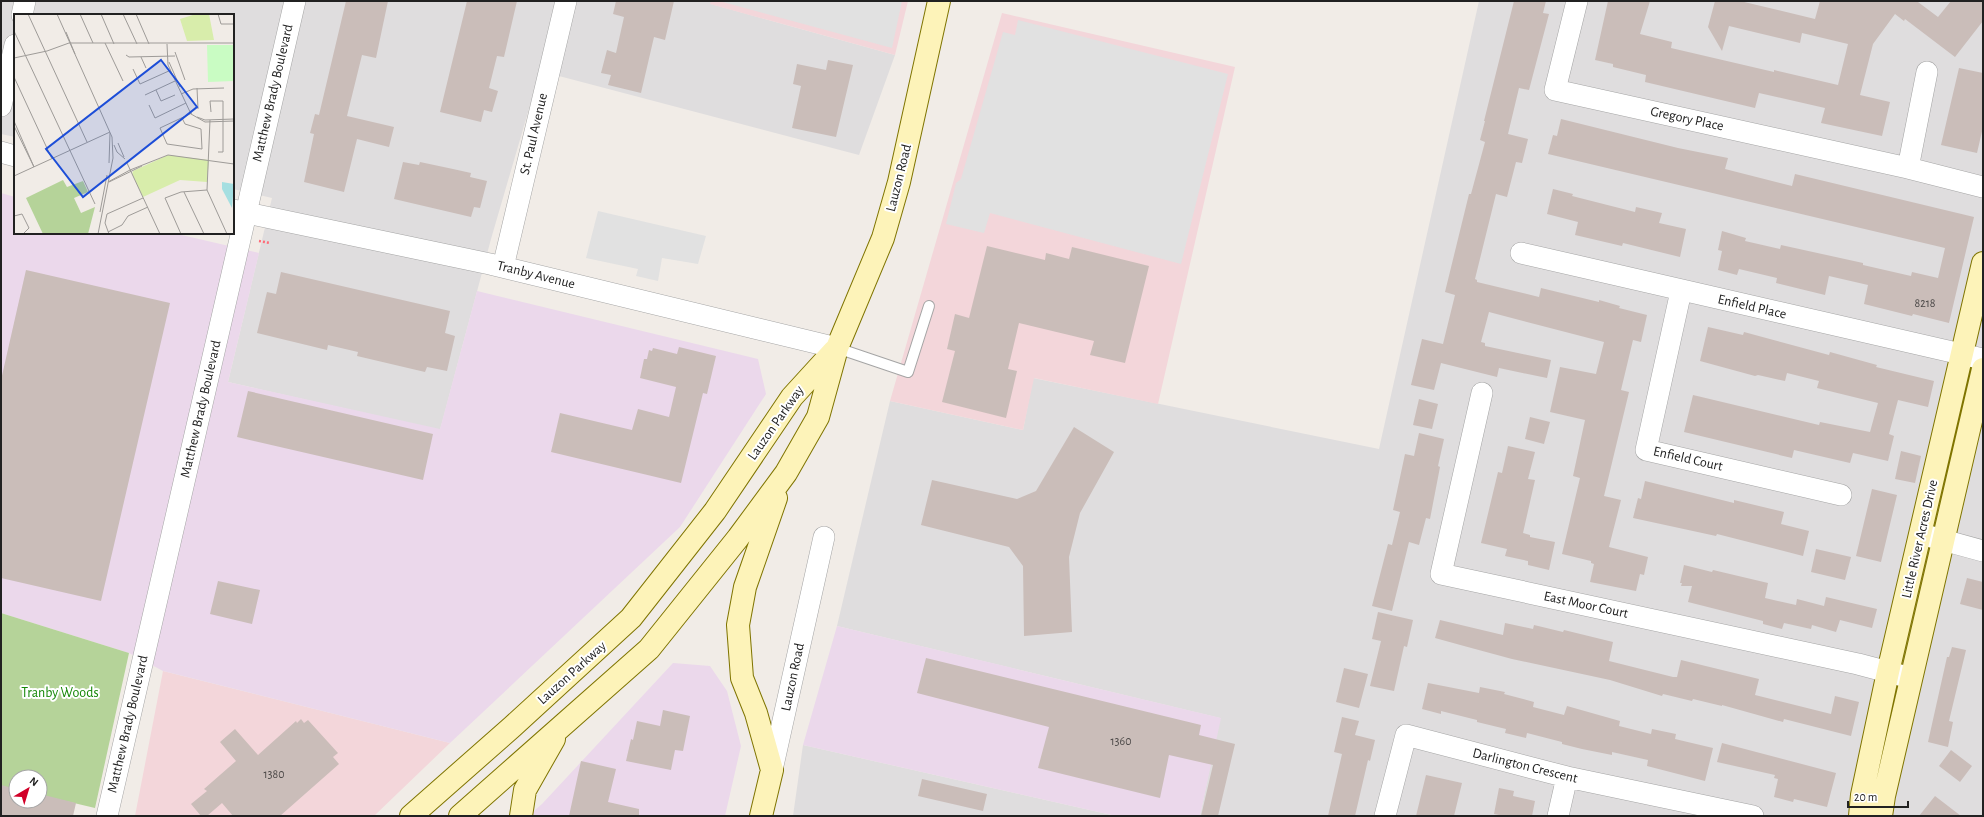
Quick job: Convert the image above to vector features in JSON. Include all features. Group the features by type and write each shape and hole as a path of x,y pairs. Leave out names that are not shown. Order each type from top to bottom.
{"main road":[{"name":"Lauzon Road","path":"837,348 883,238 901,174 939,1"},
{"name":"Little River Acres Drive","path":"1860,816 1862,794 1888,672 1983,263"},
{"name":"Lauzon Parkway","path":"460,816 563,723 649,649 738,538 786,473 818,417 837,348"},
{"name":"Lauzon Parkway","path":"411,816 518,722 631,618 715,512 792,396 837,348"},
{"name":"Little River Acres Drive","path":"1881,816 1884,796 1983,369"},
{"path":"772,770 756,713 742,678 738,625 745,587 786,473"},
{"path":"521,816 525,790 563,723"},
{"name":"Lauzon Road","path":"761,816 772,770"}],"street":[{"path":"22,14 25,1"},
{"name":"Matthew Brady Boulevard","path":"107,816 239,212 295,1"},
{"name":"St. Paul Avenue","path":"503,267 566,1"},
{"name":"Gregory Place","path":"1577,1 1555,90 1908,168 1983,187"},
{"path":"1,106 14,49"},
{"path":"1908,168 1927,72"},
{"path":"1,152 14,156"},
{"name":"Tranby Avenue","path":"239,212 503,267 837,348"},
{"name":"Enfield Place","path":"1521,253 1681,291 1983,359"},
{"name":"Enfield Court","path":"1681,291 1646,450 1841,495"},
{"name":"East Moor Court","path":"1482,393 1441,574 1911,678"},
{"path":"1921,534 1983,551"},
{"name":"Lauzon Road","path":"772,770 824,537"},
{"name":"Darlington Crescent","path":"1385,816 1406,735 1567,777 1726,814 1753,816"},
{"path":"1558,816 1567,777"}],"lane":[{"path":"837,348 908,372 929,306"}],"shaded area":[{"path":"1,1 711,1 711,4 895,55 859,155 540,71 491,239 440,430 228,382 272,198 234,189 234,14 14,14 14,137 1,134"},
{"path":"711,1 908,1 895,55 710,4"},
{"path":"719,1 902,1 892,48"},
{"path":"1479,1 1983,1 1983,816 1200,816 1220,718 837,626 890,401 1023,430 1033,378 1379,449"},
{"path":"1002,13 1235,67 1158,404 1034,378 1023,430 890,401"},
{"path":"1018,20 1228,74 1181,264 990,213 984,233 946,224 956,183 961,179 1003,32 1015,35"},
{"path":"1,193 14,197 14,234 177,234 259,253 228,382 440,429 477,291 758,359 766,394 680,527 450,743 163,671 129,653 1,613"},
{"path":"598,211 706,236 698,264 662,258 658,281 636,276 638,269 586,258"},
{"path":"837,626 1221,718 1200,816 1116,816 803,745"},
{"path":"673,663 710,666 727,691 741,746 725,816 528,816 542,804"},
{"path":"163,671 450,743 374,816 135,816"},
{"path":"803,745 1116,816 793,816"}],"green space":[{"name":"Tranby Woods","path":"1,613 129,653 95,808 48,797 48,769 8,769 8,787 1,786"}],"building":[{"path":"346,1 388,1 376,58 362,55 347,116 394,127 389,147 357,139 344,192 304,182 314,134 310,133 315,114 319,115"},
{"path":"467,1 517,1 504,57 497,56 489,88 498,91 492,112 484,110 481,122 440,112"},
{"path":"616,1 674,1 665,40 654,37 641,93 608,85 611,75 601,73 607,50 616,53 624,17 613,14"},
{"path":"1514,1 1546,1 1543,13 1549,14 1529,90 1519,88 1508,134 1528,139 1522,163 1516,162 1507,197 1496,194 1475,279 1477,282 1539,297 1541,288 1599,302 1599,300 1620,306 1619,308 1647,315 1641,342 1633,340 1621,390 1629,392 1604,496 1621,500 1609,547 1648,557 1644,575 1640,574 1636,591 1590,582 1594,564 1591,563 1591,561 1562,554 1580,478 1573,476 1585,420 1550,412 1560,367 1596,374 1604,342 1489,312 1481,342 1485,343 1485,346 1551,360 1547,378 1499,368 1497,377 1441,363 1434,390 1411,385 1422,339 1443,344 1455,295 1445,292 1469,194 1471,194 1485,142 1480,140"},
{"path":"1608,1 1650,1 1640,34 1672,42 1671,48 1838,85 1848,44 1802,33 1800,43 1729,26 1722,51 1708,27 1715,1 1740,1 1815,19 1820,1 1919,1 1918,2 1938,17 1951,1 1983,1 1983,21 1955,57 1905,19 1904,21 1895,14 1873,44 1860,95 1890,102 1882,136 1821,123 1825,108 1759,93 1755,108 1645,82 1646,75 1613,67 1613,64 1595,60"},
{"path":"828,60 853,65 836,137 792,128 801,86 793,84 797,64 826,70"},
{"path":"1959,68 1983,73 1983,127 1977,153 1941,145"},
{"path":"1561,119 1678,148 1728,158 1725,169 1792,186 1795,174 1974,217 1949,323 1913,314 1912,316 1864,304 1868,285 1829,276 1825,295 1776,283 1777,278 1739,269 1737,275 1718,270 1722,251 1718,250 1722,231 1746,238 1745,241 1780,249 1781,245 1863,263 1863,265 1911,276 1912,272 1938,278 1945,248 1548,154 1553,135 1557,136"},
{"path":"403,162 419,165 420,162 471,173 470,177 487,181 480,208 474,207 471,217 394,199"},
{"path":"1553,189 1573,194 1572,196 1635,212 1636,207 1662,213 1659,223 1686,229 1680,257 1623,243 1622,246 1575,235 1578,222 1547,214"},
{"path":"987,246 1045,260 1046,253 1069,259 1072,247 1149,266 1125,363 1090,355 1094,341 1019,323 1008,369 1017,371 1006,418 942,402 955,351 947,349 955,314 969,318"},
{"path":"26,270 170,303 101,601 1,578 1,380"},
{"path":"281,272 450,311 445,333 455,336 447,371 427,367 425,372 357,356 358,352 328,345 327,350 257,333 267,292 276,294"},
{"path":"1708,327 1743,335 1744,332 1829,355 1830,352 1877,365 1876,367 1934,381 1928,407 1898,400 1889,434 1894,436 1888,461 1853,453 1850,463 1794,450 1792,458 1684,432 1693,395 1819,425 1820,422 1870,432 1878,403 1817,388 1819,381 1787,373 1785,381 1758,375 1755,376 1700,361"},
{"path":"679,347 716,356 707,394 703,393 681,483 551,452 560,413 632,430 638,409 669,417 676,387 640,378 644,359 647,359 649,350 652,351 653,348 677,354"},
{"path":"248,391 433,434 423,480 237,437"},
{"path":"1419,399 1438,404 1432,429 1413,425"},
{"path":"1530,417 1550,422 1544,444 1525,439"},
{"path":"1074,427 1114,452 1080,513 1069,557 1072,632 1024,636 1023,566 1009,547 921,525 932,480 1017,499 1036,491"},
{"path":"1419,433 1444,439 1438,466 1440,467 1430,519 1426,518 1419,545 1409,542 1392,611 1372,606 1388,544 1392,545 1400,512 1393,510 1405,454 1414,456"},
{"path":"1508,446 1535,452 1528,479 1535,480 1523,533 1530,535 1530,537 1555,542 1549,570 1528,565 1528,561 1505,556 1507,549 1481,543 1498,472 1502,473"},
{"path":"1901,451 1921,456 1915,483 1895,479"},
{"path":"1645,481 1734,503 1734,500 1784,512 1781,524 1809,531 1803,556 1717,534 1716,536 1633,518 1638,498 1641,499"},
{"path":"1872,489 1897,495 1881,562 1856,556"},
{"path":"1816,549 1851,557 1845,580 1811,572"},
{"path":"1684,565 1768,583 1765,598 1796,605 1797,599 1824,606 1826,597 1877,609 1872,628 1840,620 1836,632 1812,625 1811,629 1784,623 1782,629 1763,624 1763,621 1688,602 1692,586 1681,586 1682,583 1680,583"},
{"path":"1967,578 1983,582 1983,610 1960,604"},
{"path":"218,581 260,590 252,624 210,614"},
{"path":"1378,612 1413,620 1407,647 1404,646 1394,691 1370,686 1381,641 1372,639"},
{"path":"1440,620 1503,635 1505,623 1533,629 1534,625 1563,632 1564,630 1613,642 1609,661 1677,677 1681,660 1759,679 1755,695 1831,714 1835,696 1859,702 1851,736 1784,719 1783,722 1722,705 1693,699 1692,701 1663,694 1662,696 1610,680 1512,659 1435,638"},
{"path":"1952,647 1966,650 1949,721 1953,722 1948,747 1928,742 1947,657 1949,657"},
{"path":"926,658 1201,725 1199,735 1235,744 1218,816 1201,816 1213,765 1169,755 1160,798 1038,768 1049,727 917,693"},
{"path":"1344,668 1368,674 1359,708 1336,702"},
{"path":"1428,683 1479,693 1480,687 1505,692 1504,694 1534,702 1533,707 1564,715 1567,706 1620,721 1619,726 1651,734 1652,729 1676,734 1675,739 1713,748 1705,781 1647,766 1648,760 1612,752 1612,755 1582,749 1527,733 1526,738 1505,733 1506,729 1477,722 1477,720 1441,711 1441,714 1422,709"},
{"path":"663,710 690,716 683,751 675,750 671,770 626,761 637,721 660,726"},
{"path":"1342,717 1359,721 1355,735 1375,740 1370,761 1368,760 1355,816 1328,816 1342,754 1334,752"},
{"path":"301,719 304,723 308,720 338,753 333,757 339,764 280,816 233,816 222,803 207,816 201,816 191,804 207,791 204,789 236,761 220,742 235,729 258,755 296,721 297,723"},
{"path":"1722,743 1836,773 1827,807 1794,799 1793,802 1774,797 1778,779 1774,778 1775,775 1717,762"},
{"path":"1951,750 1972,766 1960,782 1939,766"},
{"path":"581,761 616,769 608,802 639,809 639,816 569,816"},
{"path":"1426,775 1462,783 1454,816 1416,816"},
{"path":"922,779 987,794 983,811 918,796"},
{"path":"1,785 8,787 8,809 48,809 48,796 76,803 73,816 1,816"},
{"path":"1499,788 1514,791 1513,796 1535,801 1532,816 1504,816 1494,814"},
{"path":"1935,796 1961,816 1919,816"}]}
